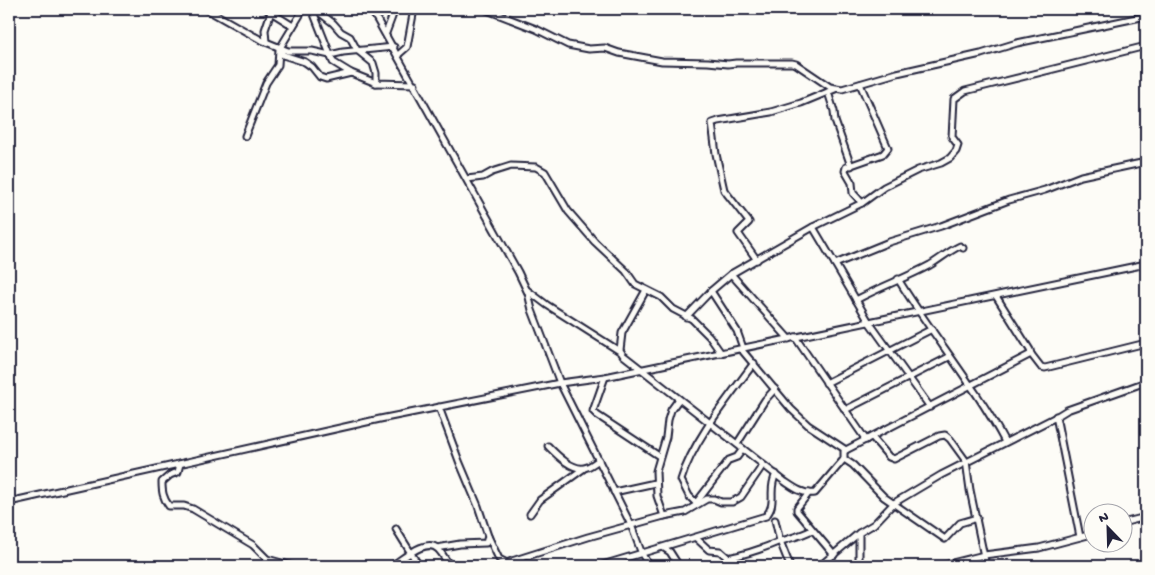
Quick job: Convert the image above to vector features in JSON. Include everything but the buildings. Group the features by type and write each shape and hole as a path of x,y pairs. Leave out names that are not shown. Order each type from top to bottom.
{"street":[{"path":"206,9 266,42 288,51 312,50 330,55 357,50 394,47"},
{"path":"266,9 293,26"},
{"path":"245,136 266,83 278,65 280,48 302,9"},
{"path":"314,9 333,23 341,32 350,37 357,50 373,64 376,73 376,83"},
{"path":"314,9 333,62 351,73 376,83 415,84"},
{"path":"369,9 386,33 415,84 527,289 535,318 560,383 631,525 642,554 649,566"},
{"path":"375,16 377,9"},
{"path":"386,33 395,9"},
{"path":"398,55 407,47 414,9"},
{"path":"488,9 536,29 568,46 589,49 605,48 619,53 662,61 728,64 792,63 835,89"},
{"path":"266,42 265,30 270,11"},
{"path":"757,260 738,233 748,222 724,190 712,124 718,121 771,112 801,103 835,89 842,89 897,73 981,54 1017,43 1146,16"},
{"path":"686,317 711,291 731,274 862,203 884,188 918,170 941,163 950,158 958,146 952,137 954,99 966,91 1146,46"},
{"path":"280,48 283,55 305,62 320,77 326,79 351,73"},
{"path":"860,84 888,148 883,154 846,167 846,174 852,183 853,193 862,203"},
{"path":"828,92 834,111 834,121 851,166"},
{"path":"834,264 889,242 942,226 1009,200 1045,190 1081,176 1146,162"},
{"path":"467,179 483,177 510,166 536,167 545,172 568,210 626,271 635,284 661,298 673,309 692,319 709,336 721,353"},
{"path":"813,228 869,322 930,408"},
{"path":"856,300 931,264 960,246 963,248"},
{"path":"9,502 439,407 560,383 640,370 1146,264"},
{"path":"731,274 792,338 826,382 866,440"},
{"path":"898,279 918,312 932,329 949,357 990,414 1005,442"},
{"path":"527,289 547,305 621,352 640,370 763,465 802,492 809,493 815,493 844,459 846,450 1031,354"},
{"path":"621,352 622,333 646,290"},
{"path":"711,291 737,331 742,348 791,409 808,425 846,450"},
{"path":"996,296 1041,367 1045,368 1146,343"},
{"path":"826,382 932,329"},
{"path":"844,410 949,357"},
{"path":"694,505 681,480 688,458 754,363"},
{"path":"604,377 593,410 597,415 659,456"},
{"path":"820,566 859,533 874,524 894,503 966,461 1067,410 1146,382"},
{"path":"737,444 765,400 775,389"},
{"path":"664,516 657,496 656,471 666,437 671,410 679,399"},
{"path":"439,407 488,536 499,559 507,563 631,525 685,512 707,499 732,502 740,497 763,465"},
{"path":"940,566 984,555 1039,548 1080,537 1056,416"},
{"path":"872,437 889,457 894,459 939,436 945,435 950,438 966,461 986,566"},
{"path":"548,446 562,459 583,468"},
{"path":"694,505 729,460 737,457 743,449"},
{"path":"844,459 853,465 884,497 945,539 960,523 977,518"},
{"path":"530,514 540,500 583,468 599,460"},
{"path":"180,464 178,472 170,475 162,482 162,493 169,506 184,506 193,509 254,545 267,559 293,566"},
{"path":"599,566 766,516 771,511 771,485 776,474"},
{"path":"614,492 656,483"},
{"path":"809,493 797,508 800,515 834,555"},
{"path":"1132,521 1146,518"},
{"path":"775,520 780,541 790,566"},
{"path":"396,529 419,566"},
{"path":"696,538 709,550 720,551 728,558 797,537 812,530"},
{"path":"859,533 859,566"},
{"path":"438,548 460,544 486,543 488,536"},
{"path":"391,566 410,553 424,546 431,545 438,548 450,566"},
{"path":"664,548 670,552 679,566"},
{"path":"512,561 515,566"}]}
